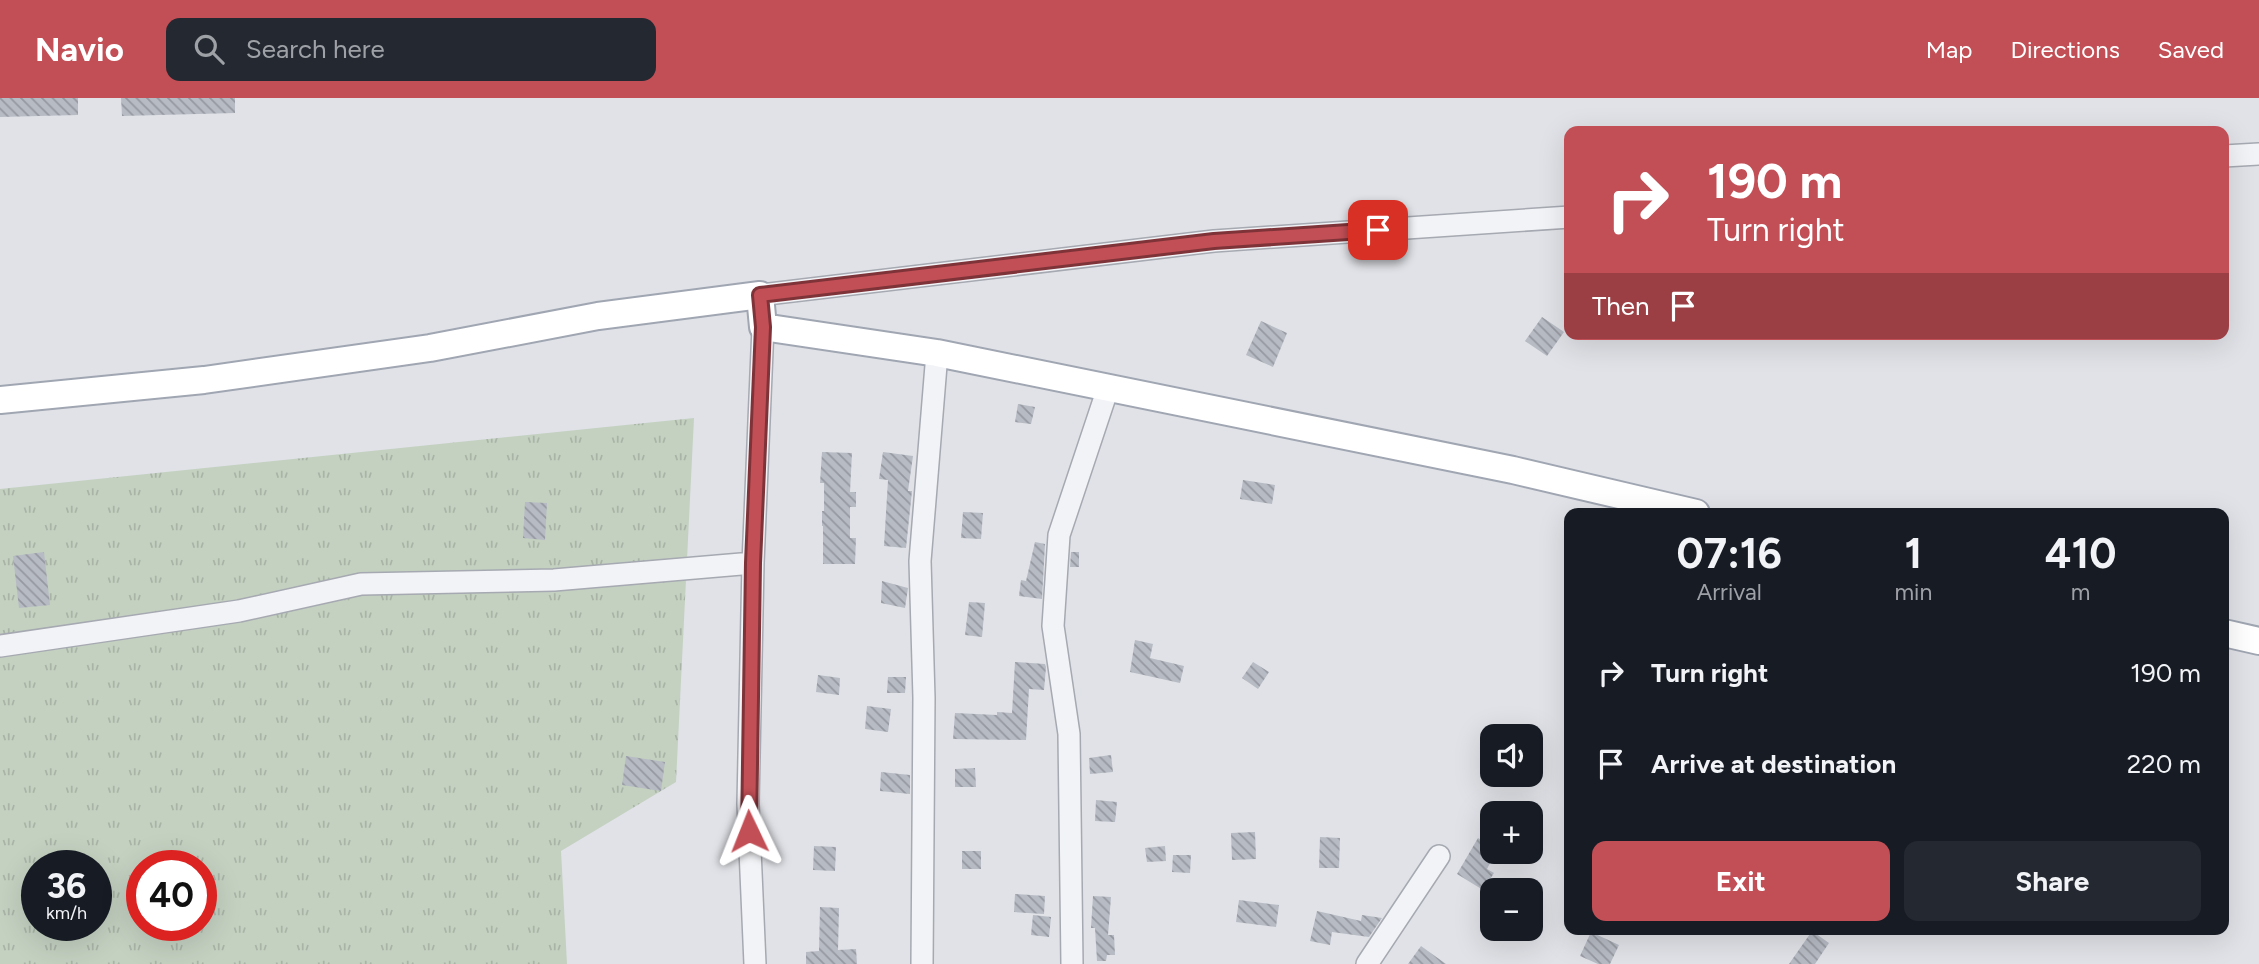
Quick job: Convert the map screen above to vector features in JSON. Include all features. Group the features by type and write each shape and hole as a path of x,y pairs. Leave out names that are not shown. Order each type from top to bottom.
{"main road":[{"path":"0,400 204,380 430,348 598,316 760,295 763,327 937,353 1513,470 1675,508"},
{"path":"2229,635 2259,641"}],"street":[{"path":"2229,156 2259,154"},
{"path":"760,295 1214,241 1564,217"},
{"path":"755,964 748,804 753,563 763,327"},
{"path":"922,964 924,698 920,561 937,353"},
{"path":"1072,964 1069,734 1053,626 1059,535 1108,388"},
{"path":"0,646 239,611 361,584 554,580 753,563"},
{"path":"1367,964 1439,856"}],"green space":[{"path":"694,418 676,782 561,851 567,964 0,964 0,489"}],"building":[{"path":"0,98 78,98 78,115 0,117"},
{"path":"121,98 235,98 235,113 122,116"},
{"path":"1542,317 1564,332 1547,356 1525,341"},
{"path":"1261,321 1287,333 1273,367 1246,355"},
{"path":"1018,404 1035,407 1031,424 1015,422"},
{"path":"822,452 852,453 850,492 856,492 856,507 850,507 850,538 856,538 855,564 823,564 824,483 820,483"},
{"path":"883,452 913,456 908,491 912,491 906,548 884,546 888,480 879,479"},
{"path":"1243,480 1275,485 1272,504 1240,499"},
{"path":"525,502 547,503 545,540 523,538"},
{"path":"963,512 983,513 981,539 961,538"},
{"path":"1035,542 1045,544 1042,599 1019,596 1021,580 1026,581"},
{"path":"44,552 50,605 19,608 13,556"},
{"path":"1071,552 1079,552 1079,567 1070,567"},
{"path":"882,581 908,588 905,608 881,603"},
{"path":"969,602 985,603 982,637 965,635"},
{"path":"1135,640 1153,644 1150,658 1184,666 1180,683 1130,672"},
{"path":"1015,662 1045,664 1046,667 1044,690 1029,689 1026,740 953,739 955,713 1012,713"},
{"path":"1253,662 1269,672 1258,689 1242,678"},
{"path":"818,675 840,678 839,695 816,692"},
{"path":"888,677 906,677 905,693 887,693"},
{"path":"867,706 891,709 888,732 865,729"},
{"path":"1111,755 1113,772 1090,774 1089,758"},
{"path":"626,756 665,762 661,791 622,785"},
{"path":"975,768 976,787 955,787 955,769"},
{"path":"881,772 910,775 910,794 880,791"},
{"path":"1096,800 1117,802 1115,822 1095,821"},
{"path":"1255,832 1256,859 1232,860 1231,833"},
{"path":"1320,837 1340,838 1339,868 1319,868"},
{"path":"1478,838 1480,839 1480,864 1490,864 1487,869 1494,873 1491,878 1480,878 1480,888 1457,874"},
{"path":"814,846 836,847 835,871 813,870"},
{"path":"1165,846 1166,861 1147,862 1145,848"},
{"path":"962,851 981,851 981,869 962,869"},
{"path":"1173,855 1191,855 1190,873 1172,872"},
{"path":"1015,894 1045,896 1044,914 1014,912"},
{"path":"1093,896 1111,897 1108,935 1114,935 1115,955 1107,955 1106,961 1097,961 1095,928 1091,928"},
{"path":"1239,900 1279,905 1276,927 1236,922"},
{"path":"820,907 839,908 838,950 856,949 857,964 806,964 806,952 819,951"},
{"path":"1317,911 1361,921 1362,915 1382,918 1369,937 1332,932 1330,945 1310,941"},
{"path":"1033,915 1051,917 1049,937 1031,935"},
{"path":"1590,935 1597,935 1619,945 1610,964 1598,964 1580,956"},
{"path":"1809,935 1818,935 1829,943 1815,964 1789,964"},
{"path":"1421,946 1446,964 1408,964"}],"route":[{"path":"749,831 753,563 763,327 760,295 1214,241 1378,230"}]}
